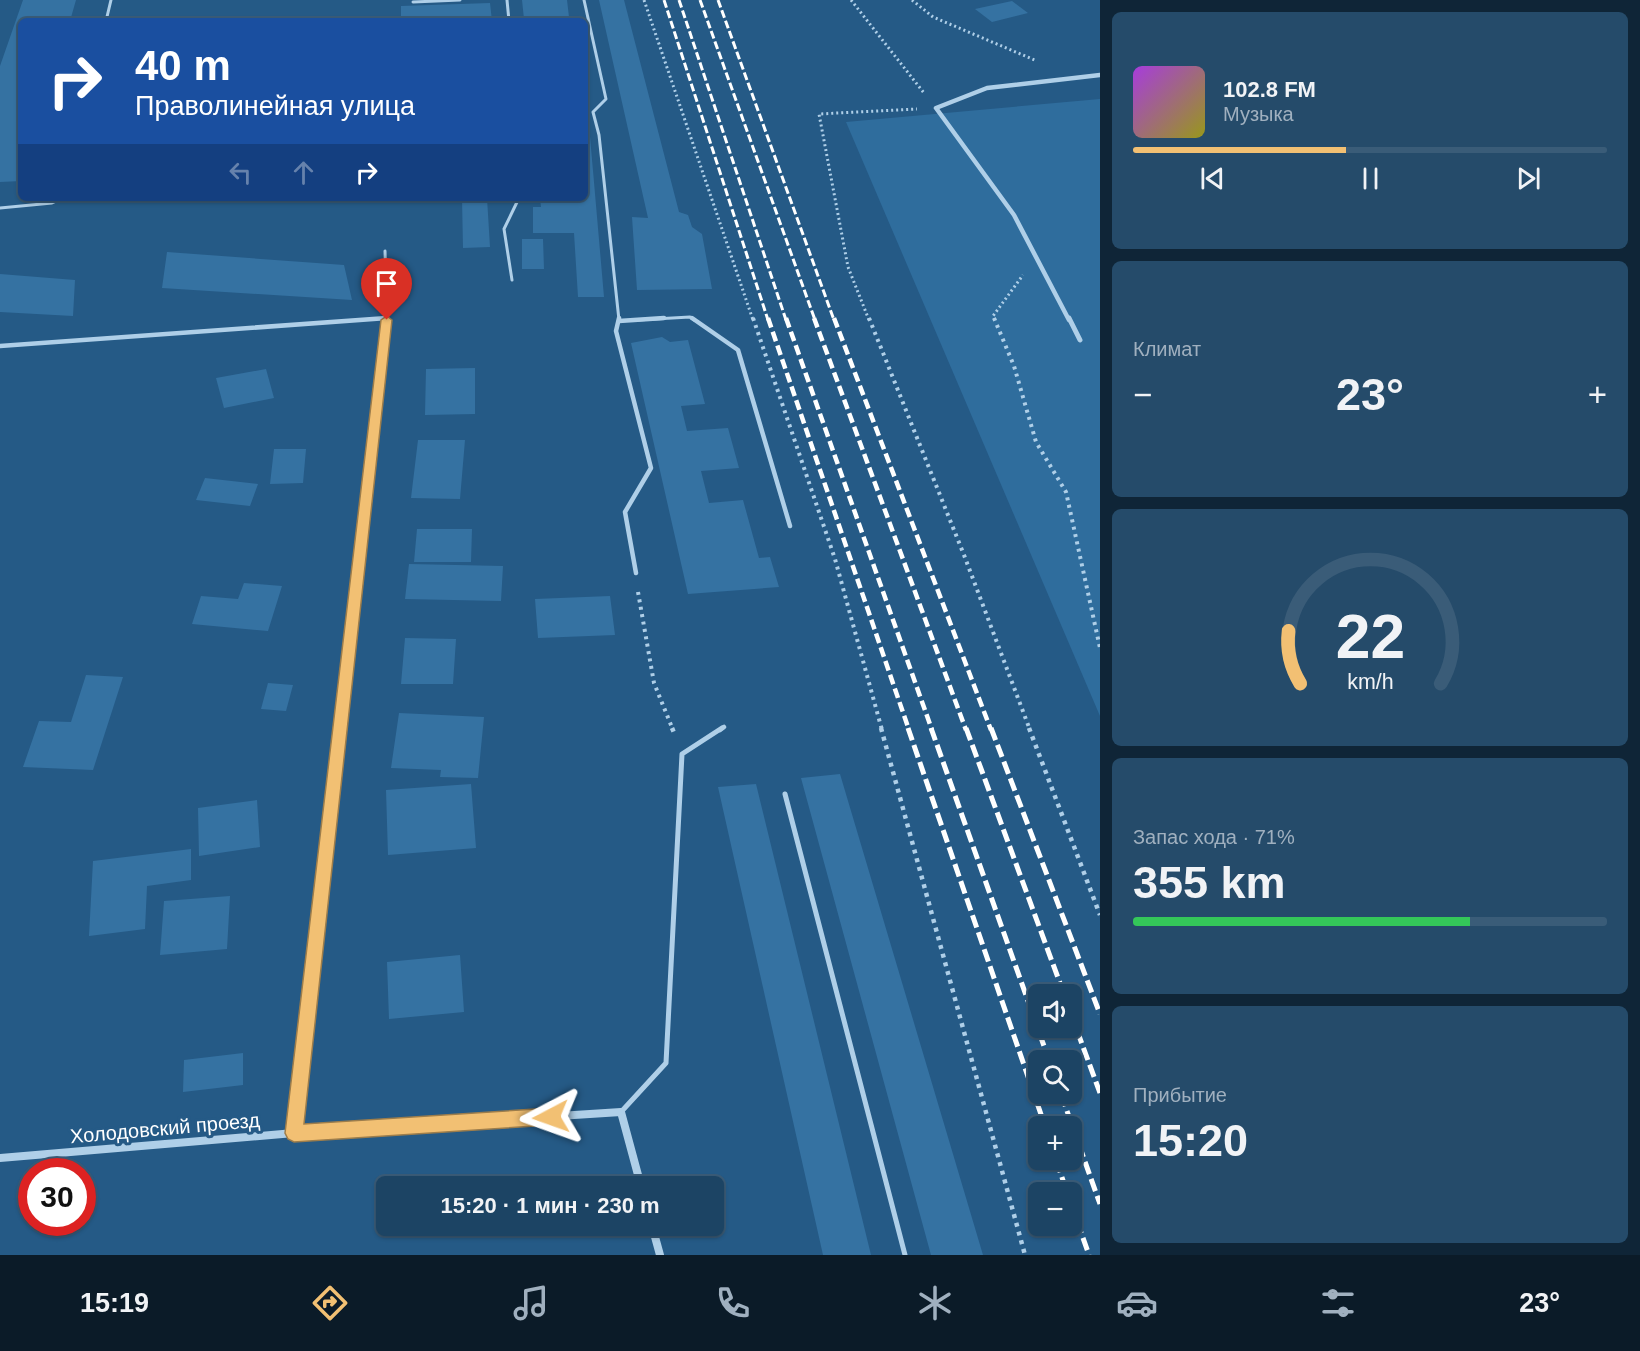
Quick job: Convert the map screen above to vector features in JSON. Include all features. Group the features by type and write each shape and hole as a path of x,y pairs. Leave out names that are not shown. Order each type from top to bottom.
{"street":[{"path":"1080,340 1014,215 936,108 987,88 1100,75"},
{"path":"294,1133 387,320"},
{"path":"621,1113 638,1176"},
{"name":"Холодовский проезд","path":"0,1158 294,1133 621,1113"},
{"path":"655,1236 660,1255"}],"lane":[{"path":"107,18 111,0"},
{"path":"413,2 460,0"},
{"path":"507,0 509,18"},
{"path":"584,0 606,99 593,112 599,135 619,321 616,331 651,468 625,512 636,573"},
{"path":"0,208 41,205 54,201"},
{"path":"513,280 504,229 518,201"},
{"path":"0,346 387,320 385,251"},
{"path":"619,321 690,317 738,351 790,526"},
{"path":"621,1113 666,1063 682,754 723,727"},
{"path":"785,794 905,1255"}],"path":[{"path":"644,0 835,560 1025,1255"},
{"path":"851,0 936,108"},
{"path":"912,0 933,17 1077,78"},
{"path":"936,108 819,114 848,267 964,555 1100,915"},
{"path":"1037,258 993,316 1014,366 1036,442 1066,492 1100,648"},
{"path":"636,573 654,683 682,754"}],"shaded area":[{"path":"1100,99 1100,716 846,122"}],"building":[{"path":"23,0 76,0 71,18 18,18 18,181 0,182 0,66"},
{"path":"522,0 567,0 569,17 524,18"},
{"path":"599,0 624,0 679,212 688,215 692,227 702,234 712,289 637,290 632,217 648,218"},
{"path":"1012,1 1028,13 992,22 975,9"},
{"path":"490,3 492,18 467,18 467,16 401,18 401,6"},
{"path":"589,125 604,297 578,297 574,233 533,233 533,207 541,207 540,201 588,201"},
{"path":"462,201 487,201 490,247 463,248"},
{"path":"522,239 543,239 544,269 522,269"},
{"path":"167,252 344,265 352,300 162,288"},
{"path":"0,274 75,280 73,316 0,312"},
{"path":"662,337 670,342 688,340 705,404 681,406 687,431 728,428 739,468 701,471 709,503 743,500 759,558 770,557 779,587 688,594 631,343"},
{"path":"475,368 475,414 425,415 426,369"},
{"path":"266,369 274,398 224,408 216,378"},
{"path":"418,440 465,440 460,499 411,498"},
{"path":"274,449 306,449 303,483 270,484"},
{"path":"205,478 258,484 250,506 196,500"},
{"path":"417,529 472,529 471,562 414,562"},
{"path":"409,564 503,566 501,601 405,599"},
{"path":"244,583 282,586 268,631 192,624 201,596 238,599"},
{"path":"610,596 615,635 538,638 535,599"},
{"path":"405,638 456,639 453,684 401,684"},
{"path":"86,675 123,677 93,770 23,767 39,721 71,722"},
{"path":"268,683 293,685 286,711 261,709"},
{"path":"399,713 484,717 478,778 440,777 441,770 391,768"},
{"path":"840,774 983,1255 931,1255 801,778"},
{"path":"471,784 476,848 388,855 386,790"},
{"path":"756,784 871,1255 823,1255 718,787"},
{"path":"257,800 260,847 199,856 198,808"},
{"path":"191,849 191,880 147,886 145,929 89,936 93,861"},
{"path":"230,896 227,949 160,955 164,901"},
{"path":"460,955 464,1012 389,1019 387,962"},
{"path":"243,1053 243,1085 183,1092 184,1060"}],"railway":[{"path":"664,0 768,320"},
{"path":"679,0 786,320"},
{"path":"700,0 815,320"},
{"path":"718,0 834,320"},
{"path":"768,318 909,730"},
{"path":"786,318 932,730"},
{"path":"814,318 966,730"},
{"path":"834,318 991,730"},
{"path":"908,728 1042,1116"},
{"path":"931,728 1045,1050"},
{"path":"966,728 1060,984"},
{"path":"991,728 1100,1014"},
{"path":"1080,1038 1100,1093"},
{"path":"1065,1104 1100,1204"},
{"path":"1059,1170 1064,1182"},
{"path":"1082,1235 1089,1255"}],"route":[{"path":"387,320 294,1133 551,1117"}]}
